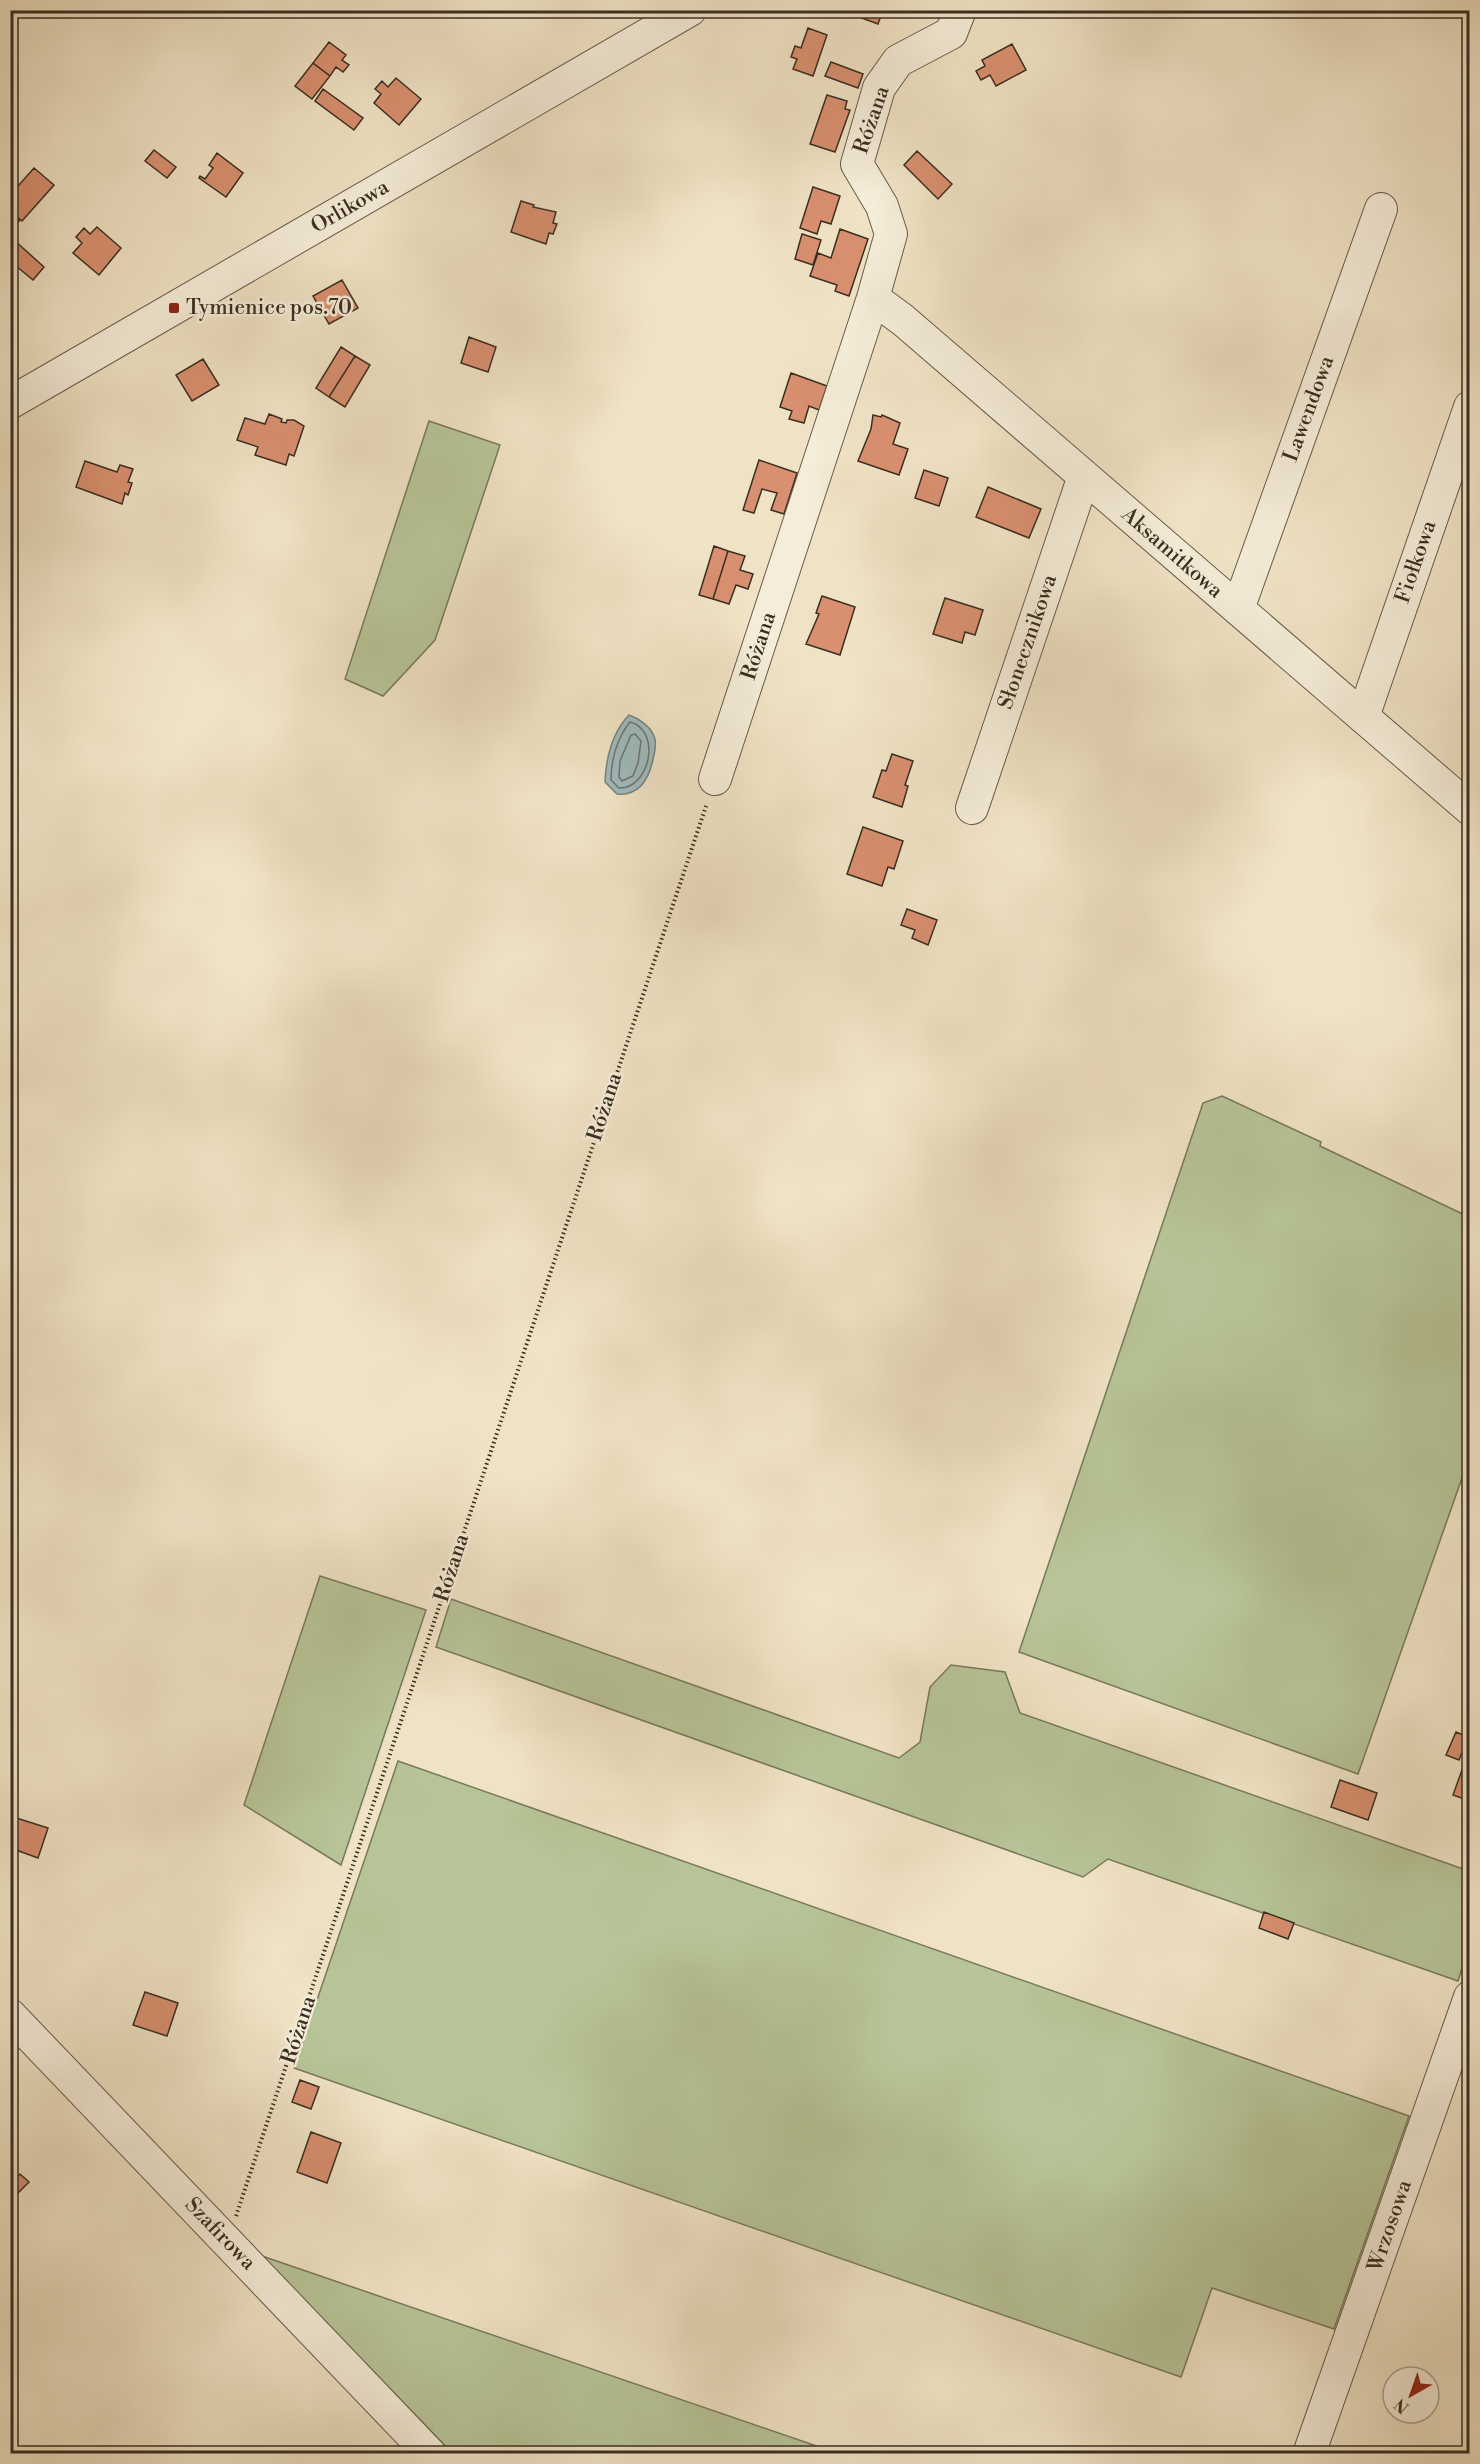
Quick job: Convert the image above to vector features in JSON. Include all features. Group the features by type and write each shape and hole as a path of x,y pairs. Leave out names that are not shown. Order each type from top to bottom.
{"street":[{"name":"Orlikowa","path":"10,403 690,10"},
{"name":"Różana","path":"715,779 873,298 891,234 882,206 857,164 879,88 898,61 951,33 960,10"},
{"name":"Lawendowa","path":"1238,609 1381,208"},
{"name":"Aksamitkowa","path":"873,298 903,320 1470,809"},
{"name":"Fiołkowa","path":"1363,717 1470,407"},
{"name":"Słonecznikowa","path":"972,808 1084,476"},
{"name":"Wrzosowa","path":"1310,2454 1470,1997"},
{"name":"Szafirowa","path":"10,2015 430,2454"}],"path":[{"name":"Różana","path":"223,2237 237,2214 250,2177 715,779"}],"green space":[{"path":"429,421 500,445 435,640 383,696 345,679"},
{"path":"1222,1096 1321,1142 1320,1146 1469,1217 1469,1458 1358,1774 1019,1652 1203,1103"},
{"path":"320,1576 426,1610 341,1865 244,1805"},
{"path":"451,1599 899,1758 920,1742 930,1687 951,1665 1005,1672 1020,1713 1469,1871 1469,1945 1458,1981 1108,1859 1083,1877 436,1647"},
{"path":"398,1761 1409,2116 1334,2329 1212,2288 1181,2377 294,2068"},
{"path":"262,2256 837,2453 452,2453"}],"water":[{"path":"629,715 640,720 650,729 656,745 649,773 642,785 632,792 617,794 605,782 607,764 614,738"}],"building":[{"path":"852,10 883,10 878,24 851,14"},
{"path":"808,28 827,35 813,76 793,69 797,59 791,57 795,46 801,48"},
{"path":"329,42 346,55 342,60 349,65 343,72 336,67 330,76 313,63"},
{"path":"1012,44 1026,70 996,86 990,75 981,80 976,71 985,66 982,60"},
{"path":"831,62 863,74 858,88 825,76"},
{"path":"313,63 330,76 312,99 295,86"},
{"path":"396,78 421,99 399,125 374,103 381,94 375,89 382,81 388,87"},
{"path":"323,89 363,118 354,130 315,101"},
{"path":"827,95 847,101 845,109 850,110 835,152 810,144"},
{"path":"154,150 176,167 167,178 145,161"},
{"path":"917,151 952,184 938,199 904,165"},
{"path":"217,153 243,173 226,197 199,178 200,176 205,179 213,168 209,165"},
{"path":"34,168 54,185 22,221 10,211 10,195"},
{"path":"813,187 840,196 831,224 821,221 817,234 800,228"},
{"path":"521,201 534,205 533,207 556,212 553,223 557,224 553,234 549,233 546,244 511,232"},
{"path":"10,211 20,220 10,231"},
{"path":"97,227 121,248 99,275 73,253 82,243 76,237 84,228 90,234"},
{"path":"840,229 868,239 849,296 835,291 837,285 810,276 818,253 831,258"},
{"path":"802,234 821,240 813,265 795,259"},
{"path":"14,240 44,267 33,280 10,261 10,244"},
{"path":"342,280 358,308 329,324 313,296"},
{"path":"469,337 496,347 488,372 461,363"},
{"path":"341,347 355,356 329,397 316,388"},
{"path":"355,356 370,365 345,407 329,397"},
{"path":"203,359 219,385 192,401 176,375"},
{"path":"791,373 827,386 819,410 809,406 804,423 789,419 792,411 780,407"},
{"path":"269,414 282,419 281,422 294,420 304,426 294,456 289,454 286,465 255,455 258,447 237,440 245,418 265,424"},
{"path":"873,415 881,417 882,415 900,423 893,444 908,449 899,475 858,461 871,429"},
{"path":"759,460 797,473 784,514 771,510 777,493 762,489 754,513 743,510"},
{"path":"85,461 117,472 120,465 133,469 128,482 132,483 128,495 125,493 122,504 76,487"},
{"path":"924,470 948,478 939,506 915,498"},
{"path":"988,487 1041,509 1029,538 976,517"},
{"path":"714,546 728,551 713,599 699,595"},
{"path":"728,551 745,556 740,570 753,574 748,589 736,585 729,604 713,599"},
{"path":"822,596 855,607 840,655 806,644 819,614 816,613"},
{"path":"945,598 983,610 975,635 965,632 962,643 933,634"},
{"path":"892,754 913,761 905,785 908,786 902,807 873,797 882,770 886,771"},
{"path":"863,827 903,841 894,869 888,867 882,886 847,874"},
{"path":"907,909 937,920 928,945 912,938 915,930 901,925"},
{"path":"1456,1732 1468,1737 1459,1760 1446,1755"},
{"path":"1462,1770 1470,1773 1470,1801 1453,1795"},
{"path":"1340,1780 1377,1793 1368,1820 1331,1807"},
{"path":"10,1816 48,1828 38,1858 16,1850 10,1866"},
{"path":"1264,1912 1294,1923 1288,1939 1259,1928"},
{"path":"145,1992 178,2003 167,2036 133,2025"},
{"path":"300,2080 319,2087 311,2109 292,2102"},
{"path":"311,2132 341,2143 327,2183 297,2172"},
{"path":"20,2174 29,2182 10,2201 10,2175 15,2180"}],"place":[{"name":"Tymienice pos.70","path":"174,308"}]}
